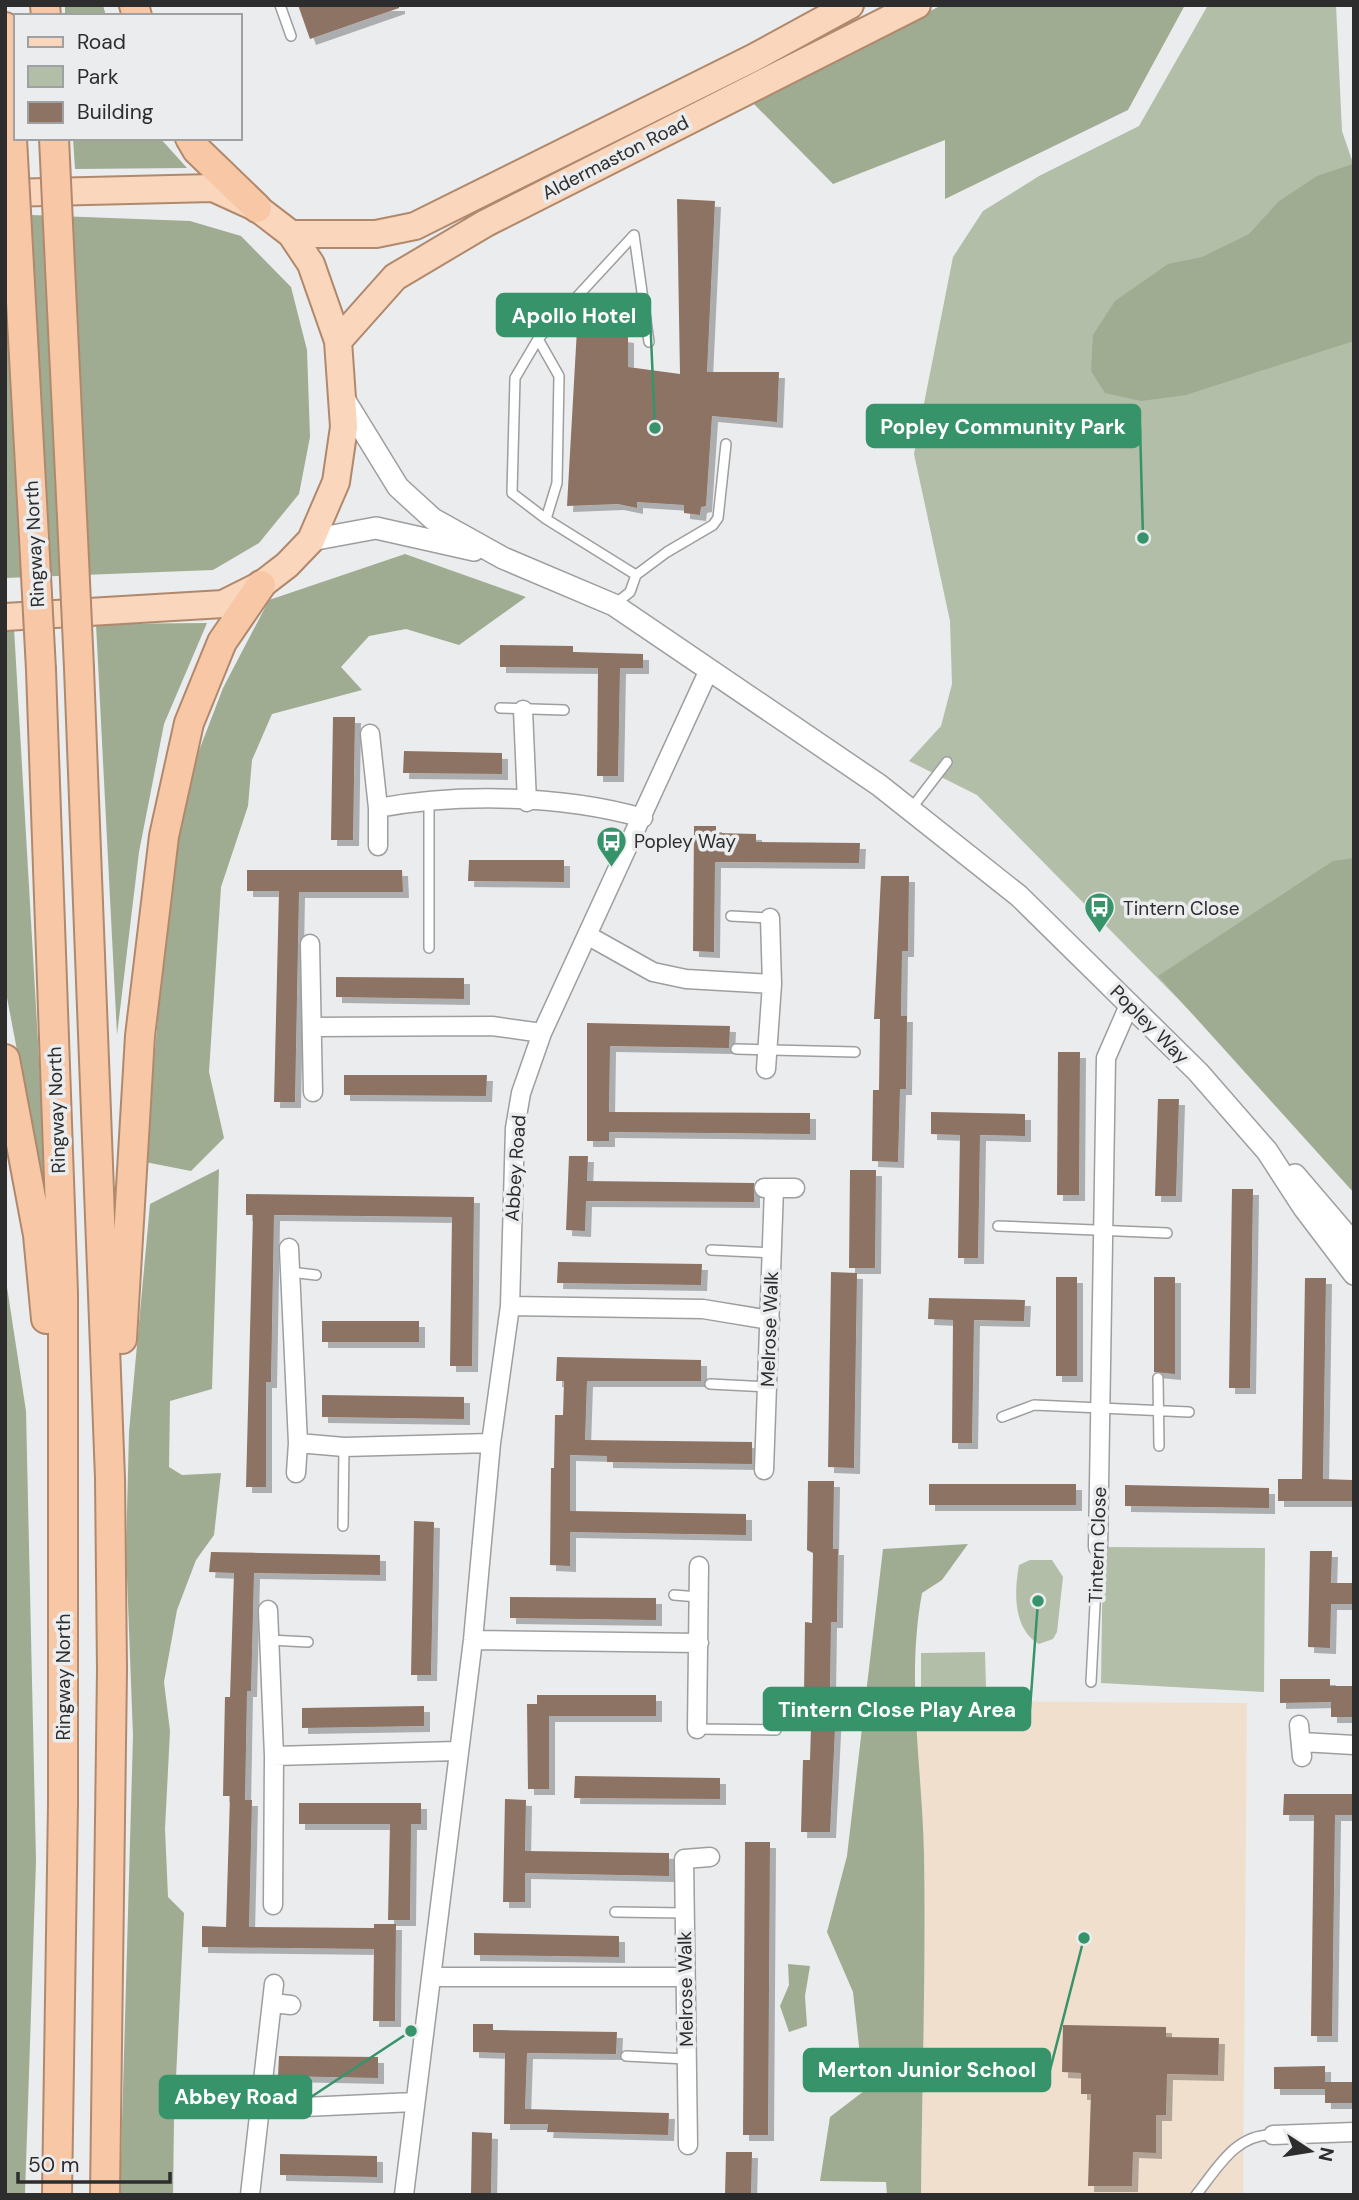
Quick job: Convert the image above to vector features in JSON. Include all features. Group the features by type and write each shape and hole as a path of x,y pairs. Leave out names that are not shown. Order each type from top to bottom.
{"highway":[{"name":"Ringway North","path":"5,27 41,670 63,1293 57,2195"},
{"name":"Ringway North","path":"54,140 79,668 110,1478 112,1670 106,2195"},
{"path":"191,140 197,150 257,208"},
{"path":"110,1478 122,1336 140,1036 164,836 189,723 222,642 261,585"},
{"path":"5,1059 38,1235 47,1330 64,1450"}],"main road":[{"name":"Aldermaston Road","path":"291,234 376,234 415,226 741,65 850,5"},
{"name":"Aldermaston Road","path":"338,341 395,277 421,260 486,223 917,5"},
{"path":"5,194 213,188 257,208 291,234 311,264 338,341 344,400 344,427 336,482 311,540 287,565 261,585 223,604 5,617"}],"street":[{"name":"Popley Way","path":"344,400 398,487 433,519 503,558 614,605 911,809 1019,896 1198,1072 1267,1151 1308,1189 1354,1244"},
{"name":"Popley Way","path":"311,540 376,528 503,558"},
{"name":"Abbey Road","path":"404,2195 472,1640 491,1443 510,1306 515,1128 521,1093 542,1033 708,672"},
{"path":"523,710 527,802"},
{"path":"370,734 378,807 377,846"},
{"path":"378,807 429,799 570,801 643,818"},
{"path":"766,1069 772,984 770,918"},
{"path":"587,935 653,972 686,979 772,984"},
{"path":"310,944 313,1092"},
{"name":"Tintern Close","path":"1098,1547 1106,1058 1130,1003"},
{"path":"312,1027 492,1027 542,1033"},
{"name":"Popley Way","path":"1267,1151 1304,1208 1354,1274"},
{"name":"Melrose Walk","path":"764,1470 772,1253 769,1188 795,1188"},
{"path":"289,1248 298,1444 296,1473"},
{"path":"510,1306 703,1309 769,1320"},
{"path":"298,1444 344,1447 491,1443"},
{"path":"697,1729 699,1566"},
{"path":"268,1610 274,1756 273,1905"},
{"path":"472,1640 699,1643"},
{"path":"1301,1741 1354,1745"},
{"path":"274,1756 457,1751"},
{"name":"Melrose Walk","path":"688,2145 684,1859 710,1857"},
{"path":"431,1977 685,1978"},
{"path":"250,2195 274,1984"},
{"path":"272,2003 291,2005"},
{"path":"260,2109 414,2102"},
{"path":"1273,2135 1354,2132"}],"lane":[{"path":"280,5 291,36"},
{"path":"636,575 546,519 512,493 515,378 538,339 634,235 649,342"},
{"path":"538,339 559,376 557,483 546,519"},
{"path":"614,605 630,592 636,575 667,552 713,525 718,519 726,444"},
{"path":"500,708 564,710"},
{"path":"911,809 947,762"},
{"path":"429,799 429,948"},
{"path":"731,916 770,918"},
{"path":"736,1049 855,1052"},
{"path":"998,1227 1103,1229 1167,1234"},
{"path":"711,1250 772,1253"},
{"path":"290,1272 316,1275"},
{"path":"1158,1378 1159,1446"},
{"path":"710,1384 767,1387"},
{"path":"1002,1417 1034,1405 1189,1412"},
{"path":"343,1526 344,1447"},
{"name":"Tintern Close","path":"1091,1682 1098,1547"},
{"path":"674,1595 698,1597"},
{"path":"269,1640 308,1642"},
{"path":"697,1729 776,1730"},
{"path":"615,1912 684,1913"},
{"path":"626,2056 686,2059"},
{"path":"1196,2195 1237,2144 1261,2134 1273,2135"}],"shaded area":[{"path":"914,1701 1247,1703 1243,2195 921,2195 924,1853"}],"green space":[{"path":"65,5 103,5 105,14 65,14"},
{"path":"942,5 1185,5 1128,110 945,199 945,140 833,184 752,102"},
{"path":"1208,5 1336,5 1342,131 1354,166 1354,1192 1253,1075 977,795 909,761 941,726 952,684 950,621 914,454 953,257 983,211 1039,176 1139,126"},
{"path":"73,140 162,140 187,168 75,169"},
{"path":"1353,164 1354,341 1186,395 1141,401 1105,393 1091,371 1093,335 1115,301 1168,264 1202,257 1249,234 1279,201 1317,176"},
{"path":"5,214 190,221 241,236 291,287 307,350 310,437 299,494 259,543 213,570 5,578"},
{"path":"405,554 526,597 459,645 406,629 369,636 341,667 362,690 272,714 252,760 248,806 221,887 209,1072 224,1138 191,1171 145,1162 169,893 187,782 223,688 269,600"},
{"path":"207,623 164,724 139,852 117,1035 96,624"},
{"path":"5,628 14,628 48,1214 5,987"},
{"path":"1354,858 1354,1193 1158,976 1333,861"},
{"path":"219,1169 212,1389 170,1401 169,1467 182,1475 221,1473 214,1535 196,1560 177,1610 164,1682 170,1731 165,1829 168,1897 184,1913 173,2195 120,2195 133,1736 126,1550 129,1432 150,1204"},
{"path":"5,1274 26,1411 36,1861 25,2195 5,2195"},
{"path":"968,1544 942,1580 922,1593 917,1626 915,1691 924,1854 921,2195 887,2195 886,2182 820,2181 830,2117 864,2091 853,1992 827,1932 847,1856 883,1549"},
{"path":"1103,1547 1265,1548 1264,1692 1101,1683"},
{"path":"1030,1560 1052,1560 1063,1577 1057,1632 1053,1639 1039,1644 1024,1629 1017,1609 1019,1565"},
{"path":"985,1652 986,1687 921,1688 921,1653"},
{"path":"788,1964 810,1966 805,1996 807,2026 789,2032 780,2006 789,1985"}],"building":[{"path":"298,5 399,5 399,8 310,39"},
{"path":"677,199 715,201 707,372 779,372 777,422 712,416 706,506 701,507 700,515 684,513 684,505 637,502 637,508 618,504 567,506 577,329 628,337 628,367 680,374"},
{"path":"500,645 573,646 573,652 643,654 643,668 620,668 618,776 597,776 598,668 500,667"},
{"path":"333,717 355,717 353,840 331,840"},
{"path":"404,751 502,753 502,774 403,773"},
{"path":"694,826 716,826 716,833 756,834 756,842 860,843 859,863 715,862 714,952 693,951"},
{"path":"469,860 564,860 564,882 468,881"},
{"path":"247,870 402,870 403,892 299,892 295,1102 274,1102 279,891 247,891"},
{"path":"881,876 909,876 908,951 902,951 901,1016 907,1016 906,1089 900,1089 898,1162 872,1161 873,1090 879,1090 880,1019 874,1019"},
{"path":"336,977 464,978 464,999 336,997"},
{"path":"587,1023 730,1026 729,1048 610,1046 609,1112 810,1113 810,1134 609,1132 609,1141 587,1141"},
{"path":"1058,1052 1080,1052 1079,1195 1057,1195"},
{"path":"344,1075 487,1075 486,1096 344,1095"},
{"path":"1158,1099 1179,1099 1176,1196 1155,1196"},
{"path":"931,1112 1025,1114 1025,1136 980,1135 978,1258 958,1258 960,1135 931,1134"},
{"path":"569,1156 588,1156 587,1181 754,1183 754,1202 586,1201 585,1231 566,1230"},
{"path":"850,1170 876,1170 875,1268 849,1268"},
{"path":"1232,1189 1253,1189 1250,1388 1229,1388"},
{"path":"246,1194 474,1197 472,1366 450,1366 452,1217 274,1215 271,1382 266,1382 266,1487 246,1487 253,1215 246,1215"},
{"path":"558,1262 702,1264 701,1285 557,1283"},
{"path":"831,1272 857,1273 854,1468 828,1467"},
{"path":"1056,1277 1077,1277 1077,1376 1056,1376"},
{"path":"1154,1277 1175,1277 1175,1374 1154,1372"},
{"path":"1305,1278 1326,1278 1323,1479 1352,1480 1352,1501 1278,1501 1278,1479 1302,1479"},
{"path":"929,1298 1025,1300 1024,1321 974,1320 972,1443 952,1443 953,1320 928,1319"},
{"path":"322,1321 419,1321 419,1342 322,1342"},
{"path":"557,1357 701,1360 701,1381 587,1381 585,1440 752,1442 752,1464 607,1462 607,1456 570,1455 570,1511 746,1514 746,1535 570,1532 570,1566 550,1565 551,1468 554,1468 555,1415 563,1415 564,1381 556,1381"},
{"path":"322,1395 464,1397 464,1419 322,1417"},
{"path":"808,1481 834,1481 833,1549 838,1549 837,1622 831,1622 830,1688 837,1688 830,1832 801,1832 803,1760 810,1760 812,1694 804,1694 805,1622 812,1623 813,1553 807,1550"},
{"path":"929,1484 1076,1484 1076,1505 929,1505"},
{"path":"1125,1485 1269,1488 1269,1508 1125,1506"},
{"path":"414,1521 434,1522 431,1675 411,1675"},
{"path":"1310,1551 1332,1551 1331,1583 1354,1583 1354,1604 1331,1604 1330,1648 1308,1647"},
{"path":"211,1552 380,1555 380,1575 254,1573 251,1691 247,1691 245,1800 252,1800 249,1927 374,1928 374,1924 396,1924 395,2021 373,2021 374,1949 202,1947 202,1926 226,1927 230,1796 223,1796 225,1697 230,1697 234,1573 209,1572"},
{"path":"510,1597 656,1598 656,1620 510,1618"},
{"path":"1280,1679 1330,1679 1330,1686 1354,1686 1354,1717 1331,1717 1331,1702 1280,1703"},
{"path":"537,1695 656,1695 656,1716 549,1716 549,1789 528,1789 527,1704 537,1704"},
{"path":"424,1706 424,1726 302,1728 302,1708"},
{"path":"575,1776 720,1778 720,1799 574,1798"},
{"path":"1284,1794 1354,1794 1354,1815 1335,1815 1332,2036 1311,2036 1314,1815 1283,1815"},
{"path":"505,1799 526,1800 525,1851 669,1853 669,1876 525,1873 525,1902 503,1902"},
{"path":"299,1803 421,1803 421,1824 411,1824 410,1920 388,1920 390,1824 299,1824"},
{"path":"745,1842 770,1842 768,2135 743,2135"},
{"path":"474,1933 619,1936 619,1957 474,1955"},
{"path":"473,2024 493,2024 493,2030 617,2032 616,2054 527,2053 525,2109 669,2113 668,2135 547,2132 548,2124 504,2124 505,2053 473,2052"},
{"path":"1063,2025 1166,2027 1166,2037 1219,2038 1218,2075 1167,2074 1166,2115 1156,2115 1156,2153 1133,2152 1132,2186 1088,2186 1091,2094 1081,2094 1081,2073 1062,2072"},
{"path":"279,2056 378,2057 378,2078 278,2076"},
{"path":"1325,2066 1325,2082 1354,2082 1354,2103 1325,2103 1325,2089 1274,2089 1274,2067"},
{"path":"472,2132 492,2133 491,2195 471,2195"},
{"path":"726,2152 752,2152 751,2195 725,2195"},
{"path":"280,2154 377,2156 377,2177 280,2175"}],"place":[{"name":"Apollo Hotel","path":"655,428"},
{"name":"Popley Community Park","path":"1143,538"},
{"name":"Popley Way","path":"611,868"},
{"name":"Tintern Close","path":"1100,935"},
{"name":"Tintern Close Play Area","path":"1038,1601"},
{"name":"Merton Junior School","path":"1084,1938"},
{"name":"Abbey Road","path":"411,2031"}]}
